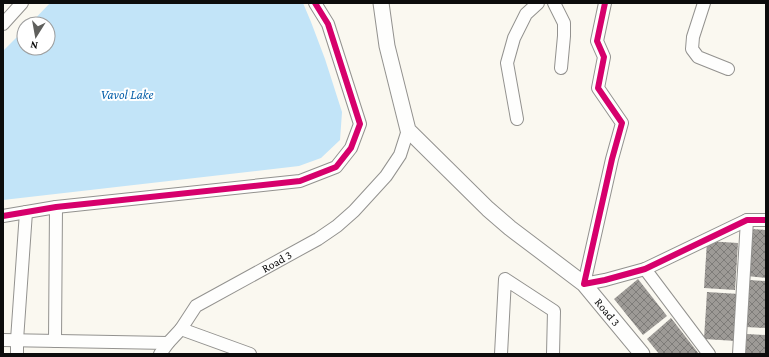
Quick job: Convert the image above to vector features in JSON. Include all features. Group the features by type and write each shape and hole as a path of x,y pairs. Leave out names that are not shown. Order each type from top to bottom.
{"street":[{"path":"3,24 22,3"},
{"path":"3,216 56,207 300,181 336,167 351,148 360,124 328,24 316,3"},
{"path":"381,3 387,46 408,130"},
{"path":"517,119 507,63 514,38 526,14 538,3"},
{"path":"554,3 564,23 561,68"},
{"path":"605,3 597,41 604,56 598,88 622,123 612,159 584,284 645,269 747,220 766,220"},
{"path":"704,3 693,37 692,49 698,56 728,69"},
{"name":"Road 3","path":"160,354 168,343 182,329 196,306 318,239 337,226 354,211 386,176 400,155 408,130 488,209 510,228 584,284 642,354"},
{"path":"55,341 56,207"},
{"path":"17,354 26,212"},
{"path":"739,354 747,220"},
{"path":"645,269 709,354"},
{"path":"501,354 505,279 554,311 553,354"},
{"path":"182,329 250,354"},
{"path":"3,340 168,343"}],"water":[{"name":"Vavol Lake","path":"50,3 303,3 325,59 342,112 340,140 321,158 299,166 3,200 3,51 16,38 16,56 56,56 56,16 38,16"}],"building":[{"path":"751,229 766,230 766,278 747,276"},
{"path":"707,241 738,243 735,290 704,288"},
{"path":"638,279 667,316 643,335 614,299"},
{"path":"749,280 766,281 766,328 746,327"},
{"path":"707,292 739,294 736,341 704,339"},
{"path":"671,318 699,354 659,354 647,339"},
{"path":"747,334 766,335 766,354 745,354"}],"cycle path":[{"path":"3,216 56,207 300,181 336,167 351,148 360,124 328,24 315,3"},
{"path":"605,3 597,41 604,57 598,88 622,123 612,159 584,284 645,269 747,220 766,220"}]}
